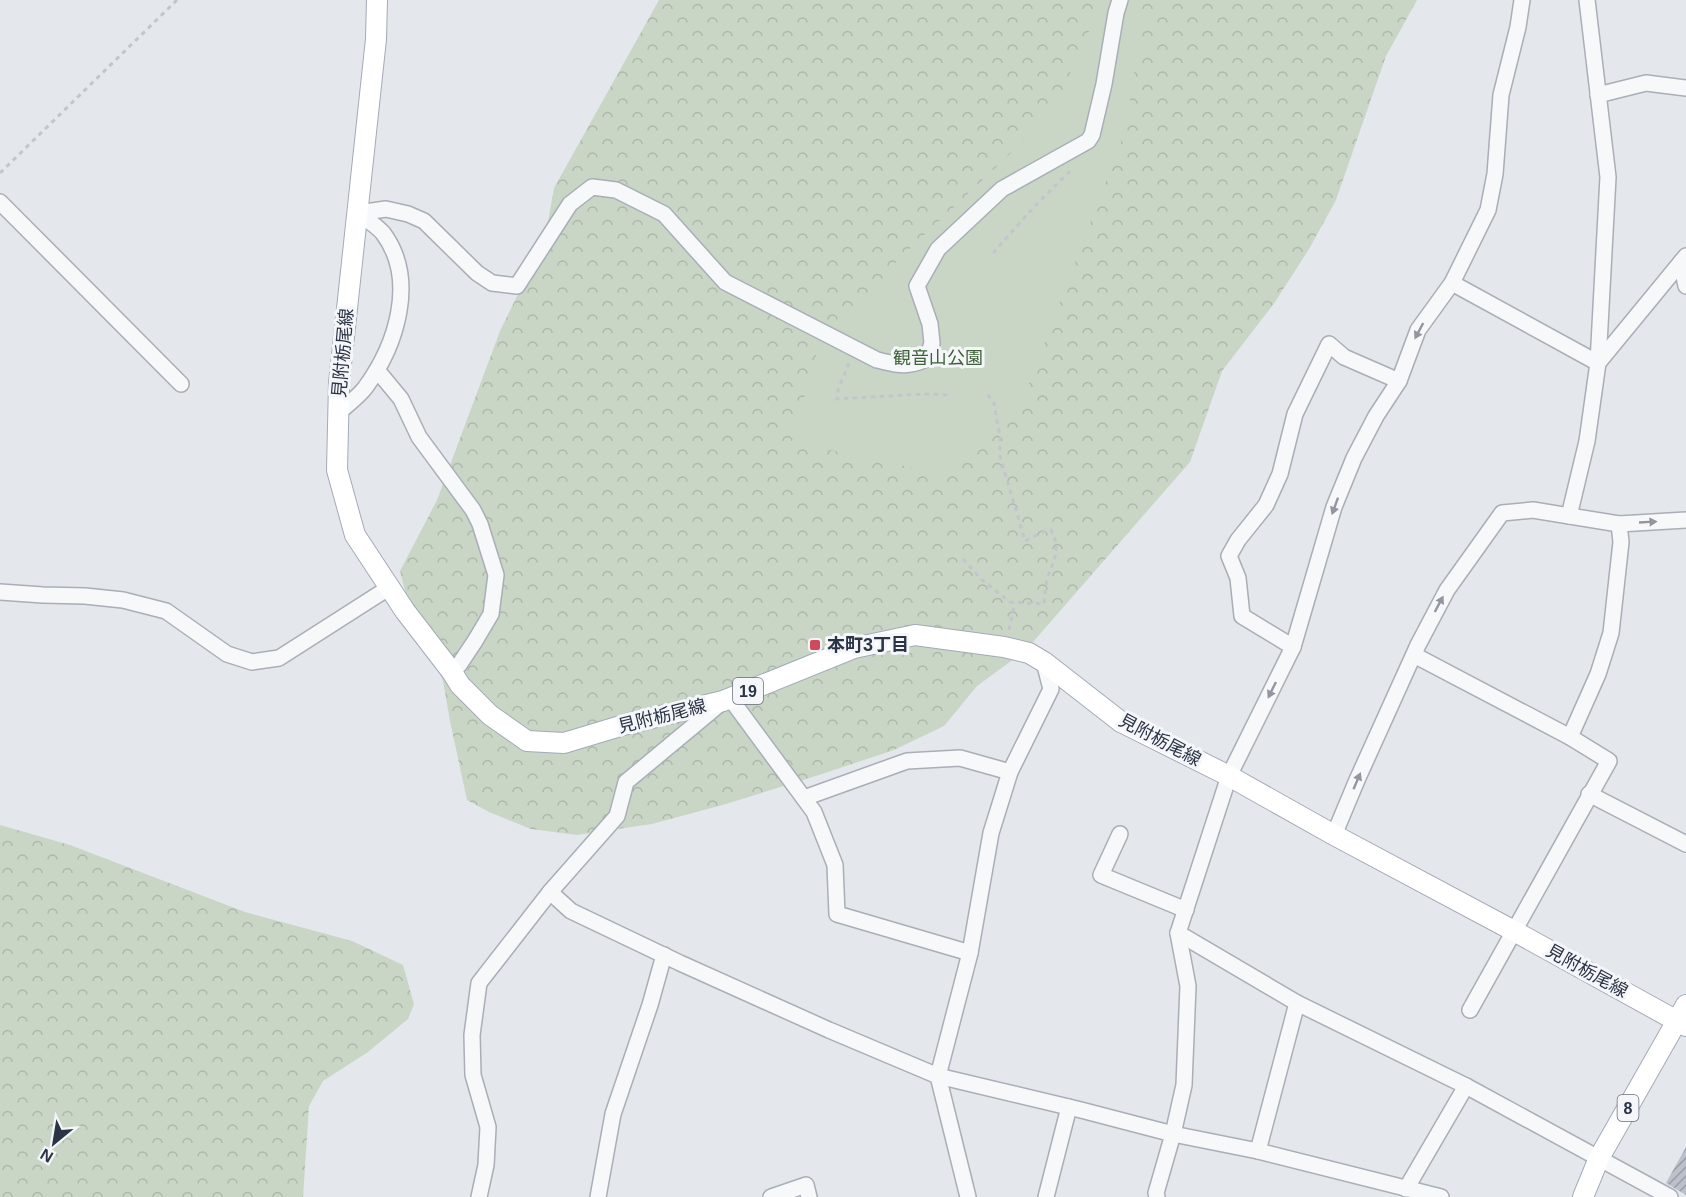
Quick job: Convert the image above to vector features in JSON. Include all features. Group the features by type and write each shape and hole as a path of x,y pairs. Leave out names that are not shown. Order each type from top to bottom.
{"main road":[{"name":"見附栃尾線","path":"377,0 376,39 339,383 337,470 355,535 405,611 460,685 490,715 527,741 564,743 627,724 727,700 854,648 915,635 1004,646 1029,653 1044,662 1121,722 1229,776 1514,931 1683,1017"},
{"name":"8","path":"1583,1197 1599,1158 1683,1017"}],"street":[{"path":"358,213 386,209 408,214 424,221 477,273 492,283 517,286 570,204 592,188 616,189 664,214 725,282 854,350 877,360 911,365 927,359 932,343 930,324 917,286 938,249 1002,189 1088,141 1092,135 1120,0"},
{"path":"1157,1197 1156,1193 1184,1085 1188,986 1178,933 1229,776 1293,647 1334,507 1354,458 1370,426 1399,381 1418,330 1452,283 1488,210 1495,174 1501,95 1518,27 1522,0"},
{"path":"1569,516 1587,441 1598,363 1608,177 1587,0"},
{"path":"1598,95 1646,83 1686,88"},
{"path":"0,202 181,384"},
{"path":"338,413 364,389 382,361 393,336 401,305 401,282 397,259 382,233 358,213"},
{"path":"1598,363 1684,259"},
{"path":"1684,259 1686,286"},
{"path":"1452,283 1598,363"},
{"path":"1293,647 1242,616 1238,578 1229,556 1238,540 1266,505 1280,474 1295,414 1329,344 1344,357 1399,381"},
{"path":"376,370 401,399 419,437 473,510 480,524 496,575 491,614 459,665 452,672"},
{"path":"1334,835 1414,655 1447,590 1502,513 1533,510 1619,524 1686,520"},
{"path":"1570,737 1598,674 1611,633 1621,542 1619,524"},
{"path":"0,592 123,600 166,610 227,654 252,662 279,658 390,587"},
{"path":"1414,655 1570,737 1609,761 1470,1010"},
{"path":"968,1197 938,1077 970,953 991,833 1010,772 1051,689 1044,662"},
{"path":"479,1197 486,1165 488,1127 473,1075 472,1035 479,983 550,892 617,816 626,782 727,700 814,812 835,865 837,914 970,953"},
{"path":"804,798 907,761 960,758 1010,772"},
{"path":"1589,794 1686,844"},
{"path":"1120,834 1101,875 1186,910"},
{"path":"550,892 572,911 664,955 938,1077 1173,1134 1258,1151 1440,1197"},
{"path":"1178,933 1297,1003 1466,1086 1670,1197"},
{"path":"598,1197 613,1114 650,1005 664,955"},
{"path":"1258,1151 1297,1003"},
{"path":"1406,1189 1466,1086"},
{"path":"1046,1197 1069,1107"},
{"path":"771,1197 806,1185 809,1197"}],"path":[{"path":"0,173 177,0"},
{"path":"993,253 1080,160 1078,145"},
{"path":"854,350 838,390 837,399 947,395"},
{"path":"963,559 981,579 1010,602 1044,604 1046,582 1056,556 1057,541 1051,530 1025,541 1000,456 1000,438 994,403 985,392"},
{"path":"1004,646 1012,622 1015,603"}],"green space":[{"path":"659,0 1417,0 1386,56 1336,200 1309,249 1275,302 1222,371 1190,462 1026,650 977,686 944,726 894,750 726,804 652,824 577,835 531,829 489,812 467,800 443,681 426,640 411,614 400,571 437,500 500,331 545,239 554,188"},
{"name":"観音山公園","path":"1103,0 1144,13 1125,131 1016,418 943,474 792,442 817,353 900,258 1052,114"},
{"path":"0,825 70,845 245,912 352,941 403,965 414,1004 408,1019 368,1052 323,1081 309,1106 303,1197 0,1197"}],"building":[{"path":"1686,1147 1686,1195 1666,1183"}],"place":[{"name":"本町3丁目","path":"815,645"}]}
